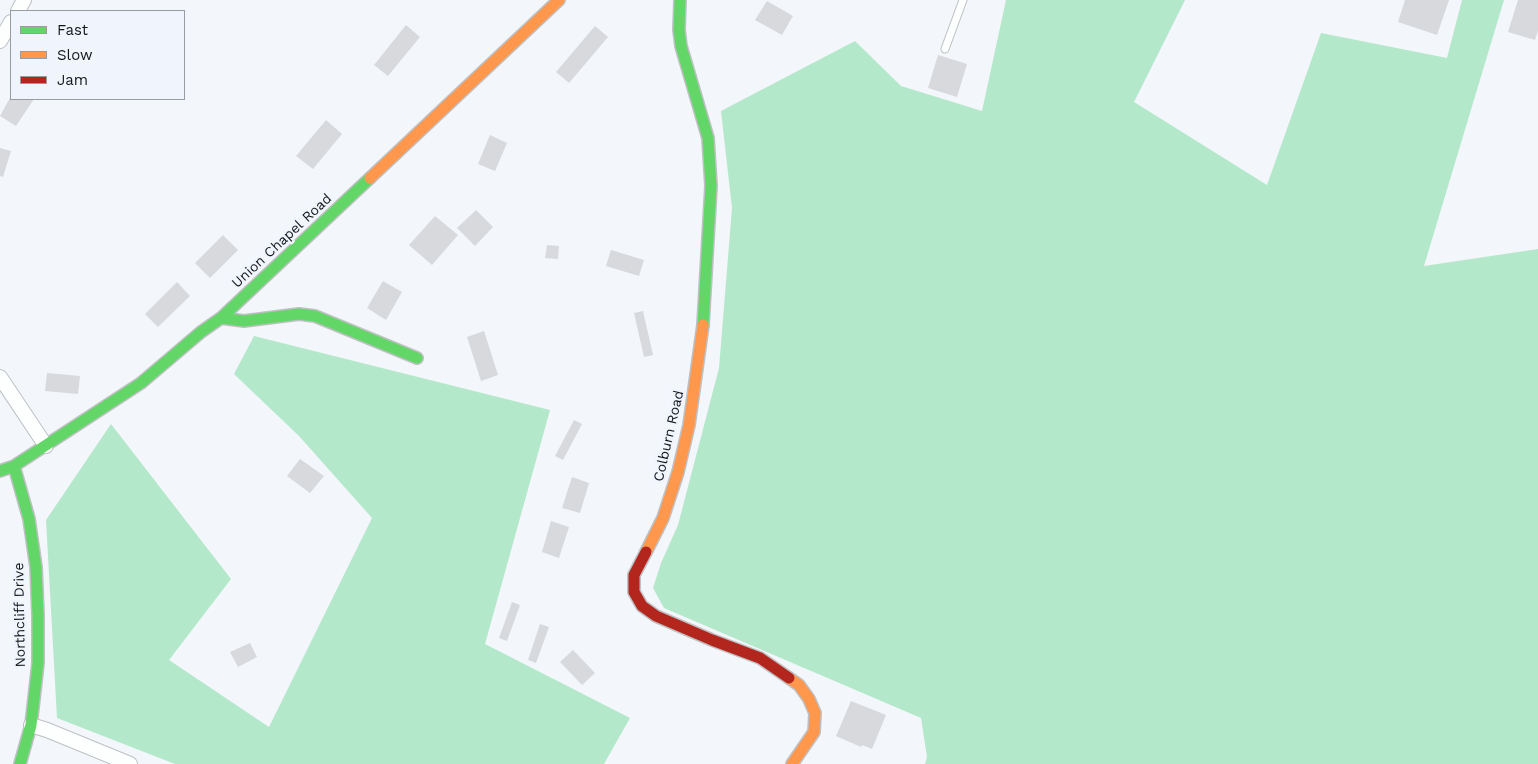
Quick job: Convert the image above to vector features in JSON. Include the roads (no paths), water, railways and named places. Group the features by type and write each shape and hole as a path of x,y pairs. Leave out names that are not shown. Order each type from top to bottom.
{"street":[{"name":"Colburn Road","path":"680,0 679,30 681,46 708,138 712,186 702,330 689,425 678,472 663,518 634,575 634,592 642,606 656,616 760,658 800,685 809,699 815,714 814,732 792,764"},
{"name":"Union Chapel Road","path":"0,471 14,466 141,383 201,332 221,318 520,37 552,2"},
{"path":"0,42 10,24"},
{"path":"221,318 244,321 299,314 315,316 417,358"},
{"path":"0,376 46,446"},
{"name":"Northcliff Drive","path":"14,466 29,519 36,567 38,615 38,663 31,726 20,764"},
{"path":"31,726 47,730 130,764"}],"lane":[{"path":"945,49 963,0"}]}
